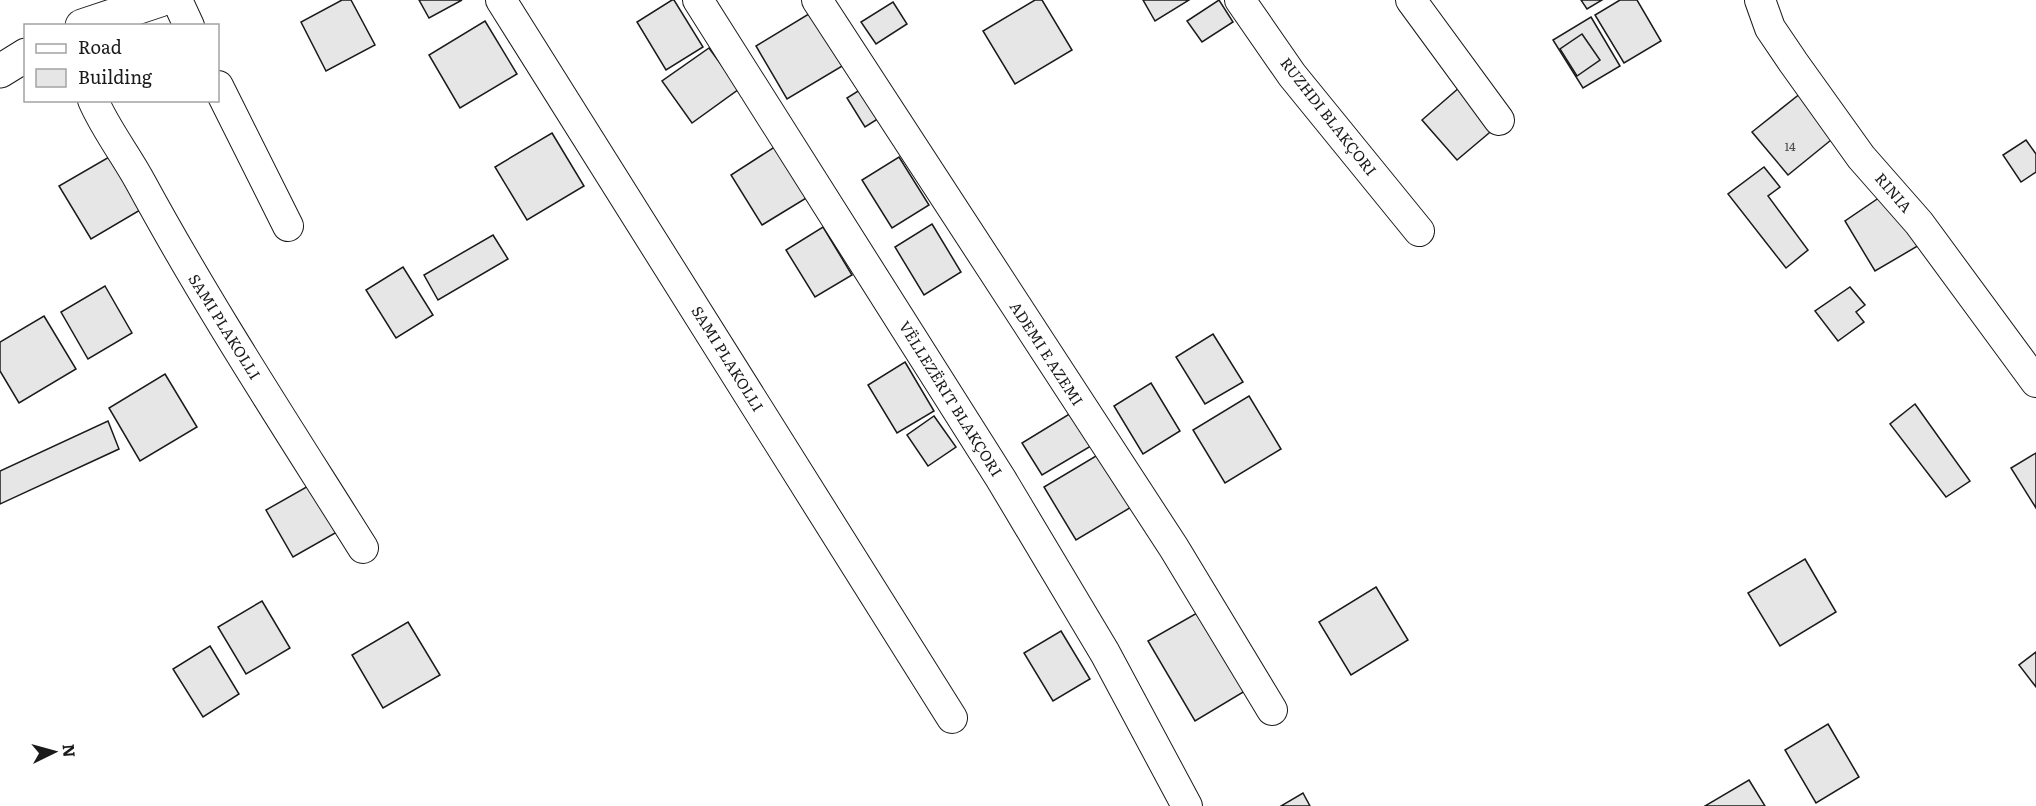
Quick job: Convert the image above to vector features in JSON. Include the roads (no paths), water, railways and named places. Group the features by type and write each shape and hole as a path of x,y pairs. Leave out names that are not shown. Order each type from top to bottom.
{"street":[{"path":"88,24 160,0"},
{"path":"177,0 188,24"},
{"name":"SAMI PLAKOLLI","path":"501,0 952,718"},
{"name":"VËLLEZËRIT BLAKÇORI","path":"698,0 1001,479 1105,653 1187,806"},
{"name":"ADEMI E AZEMI","path":"817,0 1174,548 1272,710"},
{"name":"RUZHDI BLAKÇORI","path":"1240,0 1292,75 1419,231"},
{"path":"1411,0 1499,120"},
{"name":"RINIA","path":"1760,0 1770,28 1793,63 1861,157 1919,223 2036,382"},
{"path":"0,71 24,57"},
{"path":"219,88 288,226"},
{"name":"SAMI PLAKOLLI","path":"94,102 100,117 138,178 192,275 363,548"}]}
